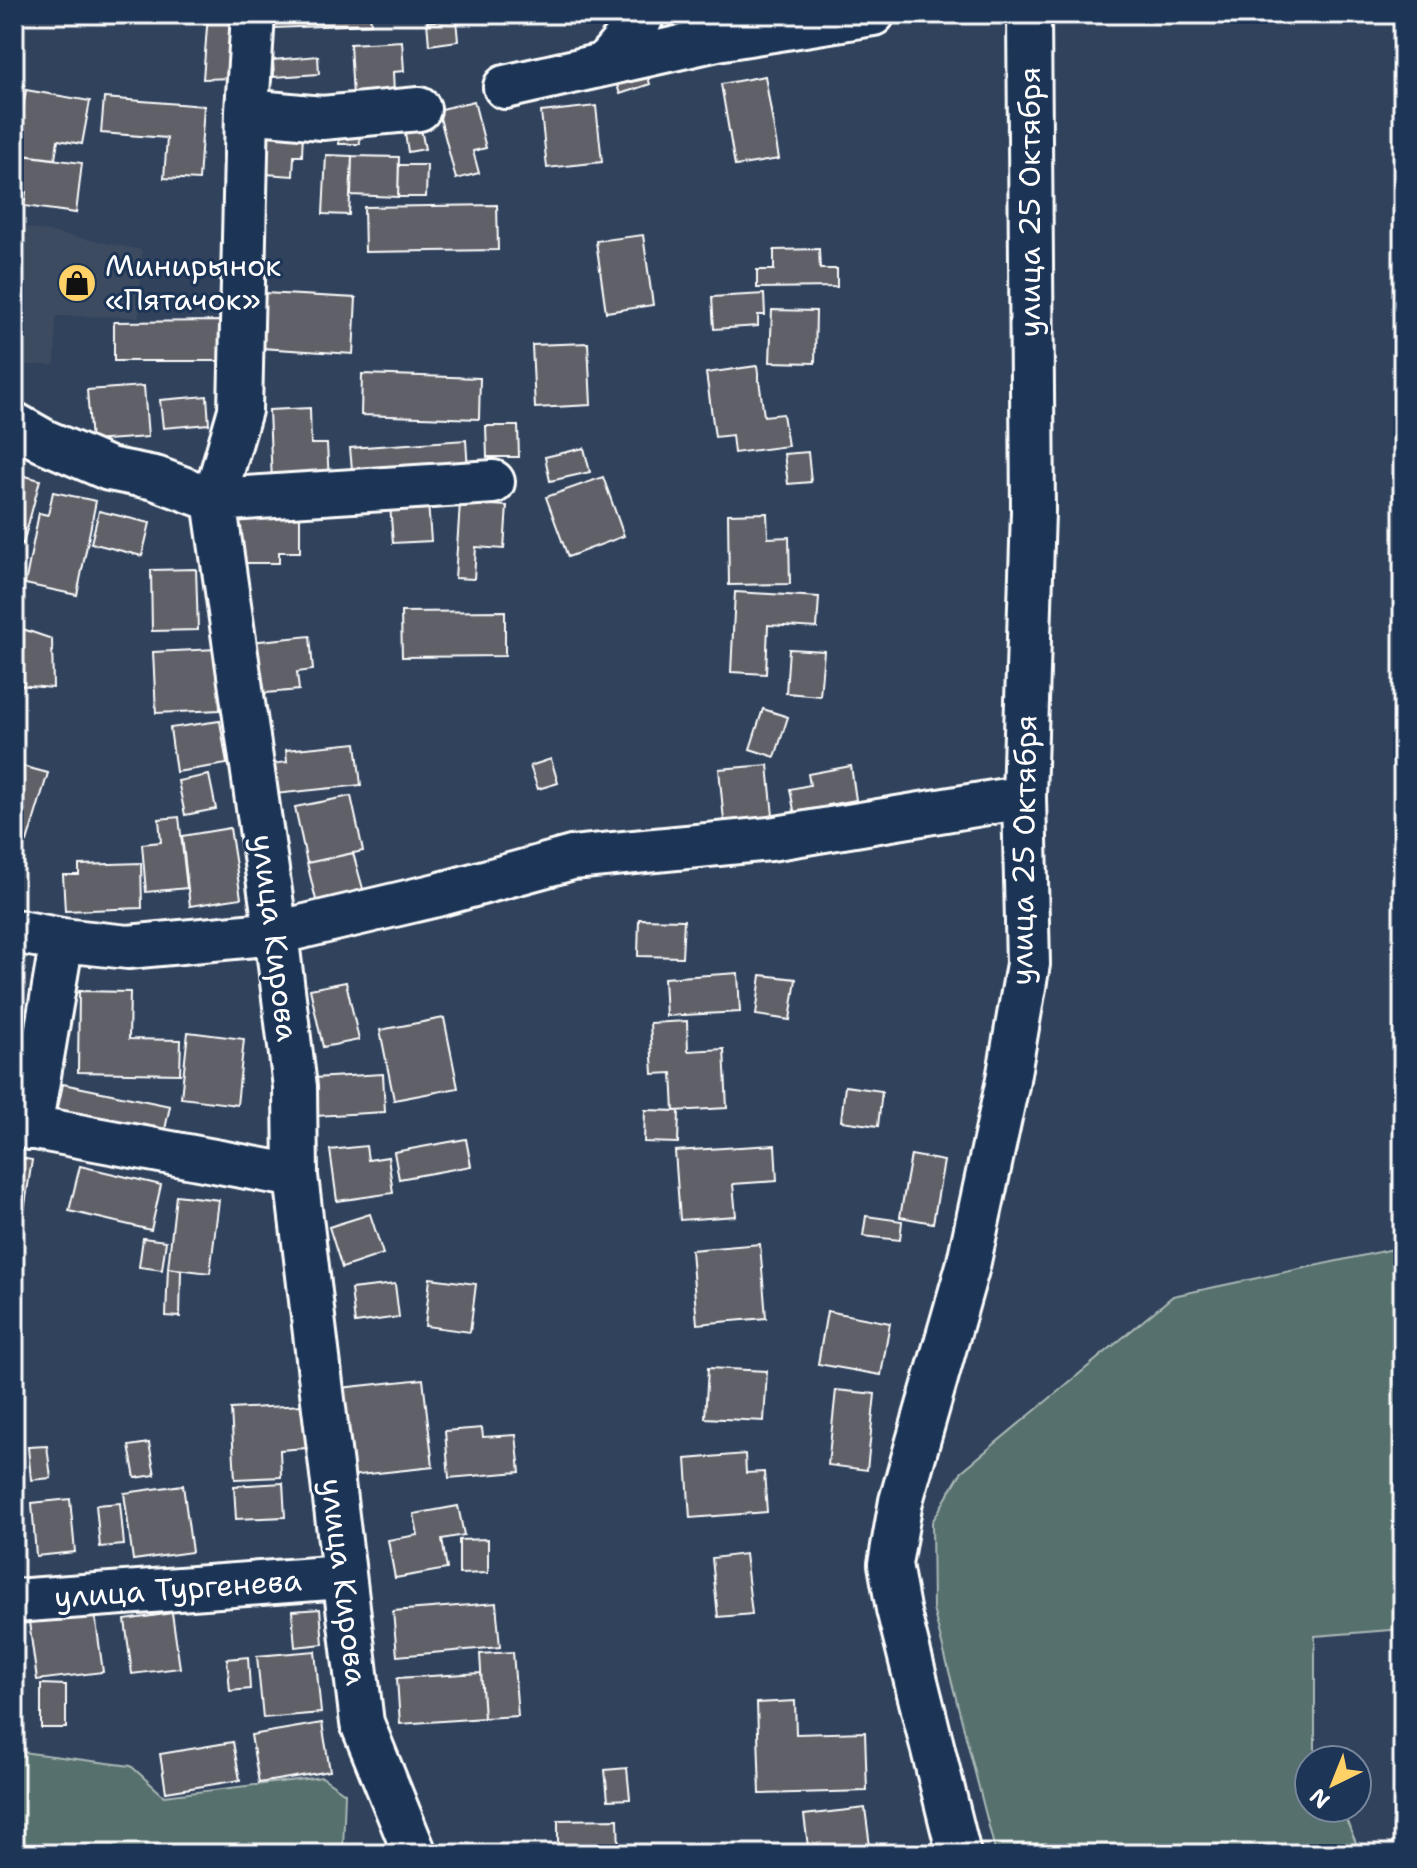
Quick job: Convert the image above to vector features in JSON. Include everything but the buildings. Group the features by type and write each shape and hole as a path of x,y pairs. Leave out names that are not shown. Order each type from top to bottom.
{"street":[{"name":"улица Кирова","path":"253,14 247,111 240,410 214,500 295,1087 296,1176 362,1723 415,1854"},
{"path":"606,62 643,14"},
{"path":"505,87 717,39 873,14"},
{"name":"улица 25 Октября","path":"959,1854 898,1609 890,1564 901,1501 968,1266 1007,1085 1028,964 1024,797 1033,511 1029,14"},
{"path":"247,111 322,118 419,109"},
{"path":"14,424 44,441 109,469 155,478 214,500 493,482"},
{"path":"14,931 128,947 276,933 441,894 572,858 770,839 1024,797"},
{"path":"62,940 22,1126 296,1176"},
{"name":"улица Тургенева","path":"14,1601 343,1577"}],"shaded area":[{"name":"Минирынок «Пятачок»","path":"14,225 142,250 139,317 56,316 55,365 14,365"}],"green space":[{"path":"1403,1247 1403,1629 1315,1636 1315,1744 1293,1744 1293,1824 1348,1824 1361,1854 996,1854 933,1609 932,1522 962,1471 1173,1296"},
{"path":"14,1751 131,1766 164,1796 322,1777 345,1793 343,1850 341,1854 14,1854"}],"place":[{"name":"Минирынок «Пятачок»","path":"77,283"}]}
